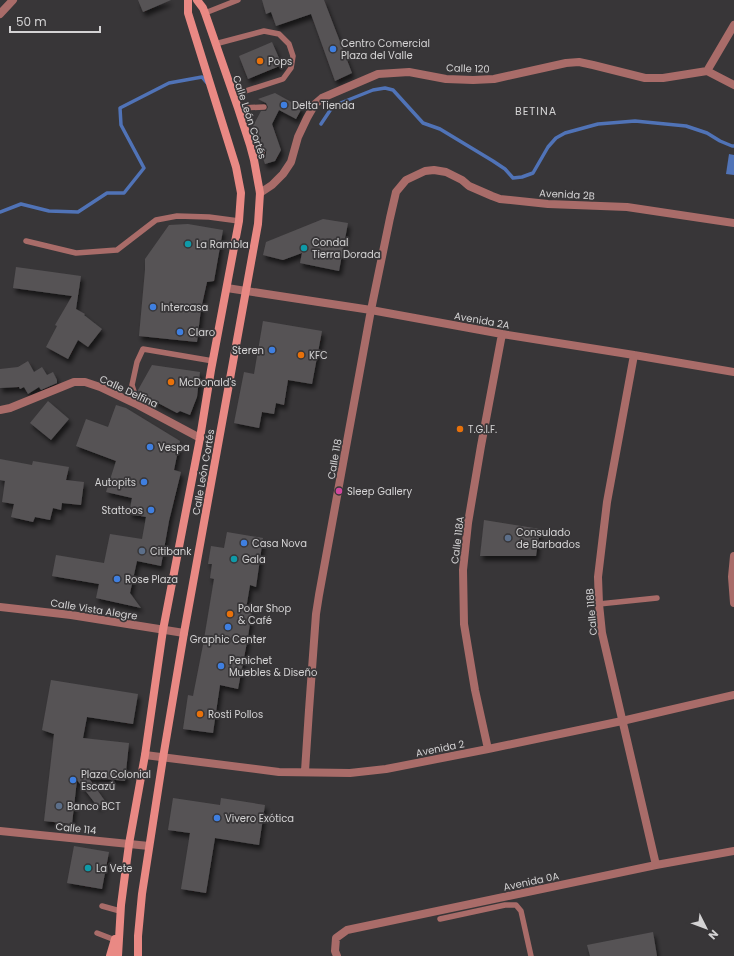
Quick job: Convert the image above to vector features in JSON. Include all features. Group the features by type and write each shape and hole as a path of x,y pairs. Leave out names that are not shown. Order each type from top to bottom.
{"main road":[{"name":"Calle León Cortés","path":"118,956 121,908 129,844 145,755 162,630 200,438 239,221 241,193 236,167 188,13 188,0"},
{"name":"Calle León Cortés","path":"138,956 138,936 142,894 163,758 184,633 258,224 260,193 254,160 238,108 203,7 197,0"},
{"path":"110,956 115,940 121,908"}],"street":[{"path":"0,14 13,0"},
{"path":"734,25 707,71 734,85"},
{"name":"Calle 120","path":"260,193 283,174 291,162 298,137 315,104 322,98 378,74 409,72 446,78 480,80 494,79 566,63 579,62 645,78 663,78 707,71"},
{"name":"Avenida 2B","path":"406,180 425,171 434,170 446,172 462,180 469,186 500,199 548,204 627,207 734,223"},
{"name":"Calle 118","path":"305,771 316,614 371,310 390,218 396,192 406,180"},
{"name":"Avenida 2A","path":"227,288 371,310 502,334 734,372"},
{"name":"Calle 118A","path":"488,749 475,690 464,624 463,570 468,523 478,461 502,334"},
{"name":"Calle 118B","path":"634,355 607,502 598,576 599,604 602,633 656,865"},
{"name":"Calle Delfina","path":"0,410 10,408 74,382 85,382 100,387 138,405 200,438"},
{"path":"734,556 732,577 734,603"},
{"name":"Calle Vista Alegre","path":"0,607 70,615 184,633"},
{"name":"Avenida 2","path":"145,755 279,772 305,771 350,773 386,769 488,749 622,721 734,695"},
{"name":"Calle 114","path":"0,831 149,846"},
{"name":"Avenida 0A","path":"337,956 335,951 336,938 347,930 656,865 734,851"}],"lane":[{"path":"203,7 238,0"},
{"path":"215,44 264,31 279,34 289,44 293,56 290,68 283,79 233,95"},
{"path":"238,108 264,107"},
{"path":"250,145 257,138"},
{"path":"254,160 262,153"},
{"path":"26,242 76,253 117,250 156,220 177,216 208,217 239,221"},
{"path":"138,405 132,385 137,362 143,349 213,361"},
{"path":"599,604 657,598"},
{"path":"440,919 505,905 516,905 521,911 531,956"},
{"path":"102,906 121,908"},
{"path":"97,933 115,940"}],"water":[{"path":"729,154 734,155 734,175 726,174"}],"building":[{"path":"138,0 171,0 143,12"},
{"name":"Centro Comercial Plaza del Valle","path":"262,0 324,0 352,73 335,81 311,14 276,26 271,12 266,14"},
{"name":"Pops","path":"272,42 282,65 248,79 239,56"},
{"path":"275,93 302,108 296,119 279,110 272,124 281,150 275,161 265,164 263,158 266,155 266,152 264,149 260,149 258,143 261,137 256,134 253,126 261,111 266,111 268,107 266,103 258,99"},
{"name":"Condal Tierra Dorada","path":"323,219 348,223 339,271 300,263 302,253 283,260 263,255 266,242"},
{"path":"188,224 223,230 214,281 207,282 201,309 197,342 139,336 145,259 169,225"},
{"path":"16,267 81,276 76,309 85,314 84,315 102,329 88,347 78,340 68,359 46,347 57,326 55,325 72,296 13,288"},
{"path":"263,321 322,331 312,384 288,380 284,405 276,403 274,414 262,412 259,428 234,423 244,372 254,374"},
{"path":"28,361 34,372 42,367 47,375 53,372 57,383 41,390 39,387 28,394 24,387 20,389 19,387 0,388 0,369 18,367"},
{"name":"McDonald's","path":"152,365 200,372 197,397 190,415 180,411 177,413 139,393 138,390"},
{"path":"48,401 69,419 51,440 30,423"},
{"path":"116,405 126,408 180,441 174,470 181,472 169,521 161,566 137,561 130,593 141,608 96,598 99,584 52,576 56,555 104,563 110,534 142,539 146,517 129,514 132,498 106,492 116,461 76,446 86,419 108,427"},
{"path":"0,459 32,465 33,461 69,467 66,480 84,482 81,505 62,503 61,510 53,508 50,520 35,517 33,522 11,517 14,504 2,502 5,481 0,480"},
{"path":"484,520 540,529 536,556 480,556"},
{"path":"227,532 263,538 256,587 250,585 246,609 252,610 238,689 220,685 213,733 183,729 188,695 193,696 214,579 210,578 212,564 208,564 211,546 224,548"},
{"path":"51,680 138,694 133,724 87,717 83,738 129,743 125,781 88,777 105,801 98,807 77,780 72,824 44,821 54,734 42,730"},
{"name":"Vivero Exótica","path":"173,798 220,805 221,798 265,805 259,845 215,838 206,893 181,889 190,833 168,830"},
{"name":"La Vete","path":"74,846 109,852 102,889 67,883"},
{"path":"653,932 657,956 590,956 587,945"}],"waterway":[{"path":"0,212 21,204 49,211 78,212 107,193 124,193 144,168 121,125 120,108 169,83 202,77 207,83"},
{"path":"321,124 333,106 373,90 385,88 393,90 423,123 440,129 493,161 505,169 513,178 522,177 533,173 548,147 556,138 565,133 598,124 635,121 686,126 707,133 720,141 734,146"}],"place":[{"name":"Centro Comercial Plaza del Valle","path":"333,49"},
{"name":"Pops","path":"260,61"},
{"name":"Delta Tienda","path":"284,105"},
{"name":"La Rambla","path":"188,244"},
{"name":"Condal Tierra Dorada","path":"304,248"},
{"name":"Intercasa","path":"153,307"},
{"name":"Claro","path":"180,332"},
{"name":"Steren","path":"272,350"},
{"name":"KFC","path":"301,355"},
{"name":"McDonald's","path":"171,382"},
{"name":"T.G.I.F.","path":"460,429"},
{"name":"Vespa","path":"150,447"},
{"name":"Autopits","path":"144,482"},
{"name":"Sleep Gallery","path":"339,491"},
{"name":"Stattoos","path":"151,510"},
{"name":"Consulado de Barbados","path":"508,538"},
{"name":"Casa Nova","path":"244,543"},
{"name":"Citibank","path":"142,551"},
{"name":"Gala","path":"234,559"},
{"name":"Rose Plaza","path":"117,579"},
{"name":"Polar Shop & Café","path":"230,614"},
{"name":"Graphic Center","path":"228,627"},
{"name":"Penichet Muebles & Diseño","path":"221,666"},
{"name":"Rosti Pollos","path":"200,714"},
{"name":"Plaza Colonial Escazú","path":"73,780"},
{"name":"Banco BCT","path":"59,806"},
{"name":"Vivero Exótica","path":"217,818"},
{"name":"La Vete","path":"88,868"}],"district":[{"name":"BETINA","path":"536,111"}]}
